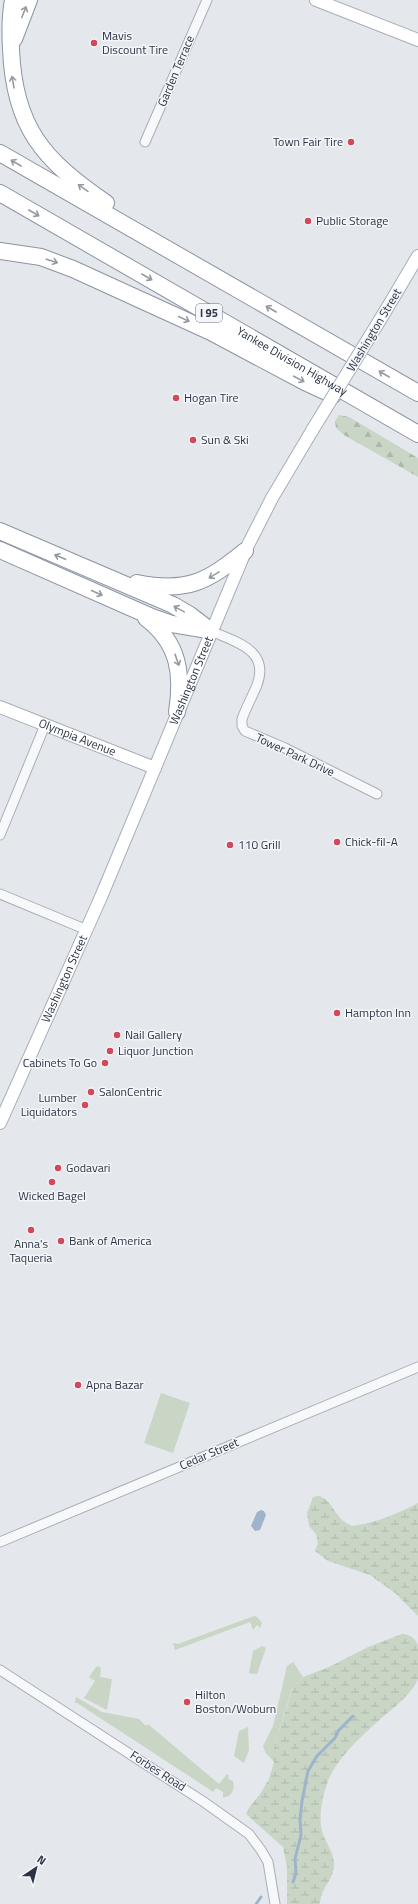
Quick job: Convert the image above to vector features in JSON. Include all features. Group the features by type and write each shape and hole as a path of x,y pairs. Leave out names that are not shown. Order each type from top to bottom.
{"highway":[{"path":"13,0 11,15 13,84 21,110 35,138 50,157 78,184 196,266"},
{"path":"11,50 29,0"},
{"path":"0,153 418,393"},
{"name":"Yankee Division Highway","path":"0,193 418,434"},
{"path":"0,251 41,257 80,272 205,329 305,382 418,434"},
{"path":"0,531 178,608 211,631"},
{"path":"0,550 135,610 168,623 211,631"},
{"path":"98,574 156,586 186,585 213,575 245,551"},
{"path":"135,610 158,629 175,655 180,673 178,712"}],"main road":[{"path":"316,0 418,40"},
{"path":"399,32 418,45"},
{"name":"Washington Street","path":"0,1124 87,930 245,551 272,498 418,256"},
{"name":"Olympia Avenue","path":"0,707 155,768"}],"street":[{"name":"Garden Terrace","path":"145,142 207,0"},
{"name":"Tower Park Drive","path":"211,631 246,647 253,653 258,662 259,679 242,719 242,726 245,730 290,750 377,794"},
{"path":"0,835 45,725"},
{"path":"0,894 87,930"},
{"name":"Cedar Street","path":"0,1542 418,1367"},
{"name":"Forbes Road","path":"0,1670 204,1802 249,1834 268,1862 275,1904"}],"green space":[{"path":"339,415 349,417 418,458 418,477 344,435 336,428 335,421"},
{"path":"161,1393 190,1403 173,1453 144,1443"},
{"path":"320,1496 328,1502 342,1520 352,1526 386,1518 418,1503 418,1616 395,1593 370,1575 328,1561 315,1551 318,1543 316,1534 309,1526 307,1513 313,1497"},
{"path":"254,1616 257,1617 262,1623 260,1628 257,1625 253,1630 250,1622 175,1650 173,1643 178,1644"},
{"path":"402,1634 408,1635 417,1642 418,1679 404,1698 369,1729 345,1754 328,1781 324,1792 321,1825 323,1835 331,1850 334,1868 323,1892 320,1904 287,1904 287,1867 283,1847 246,1814 269,1779 274,1762 274,1748 293,1687 303,1677 329,1667 368,1647"},
{"path":"262,1646 266,1648 257,1674 249,1673 253,1651"},
{"path":"293,1662 303,1677 293,1687 290,1695 274,1748 274,1762 265,1752 263,1746 273,1726 287,1666"},
{"path":"98,1666 101,1668 100,1677 112,1679 107,1710 84,1698 95,1681 89,1677"},
{"path":"76,1697 102,1712 139,1719 146,1726 148,1724 219,1784 227,1774 229,1776 228,1779 233,1781 234,1787 231,1794 223,1798 223,1792 216,1788 213,1792 75,1703"},
{"path":"248,1727 249,1750 244,1763 234,1756 239,1731"}],"water":[{"path":"261,1510 264,1511 266,1515 260,1530 255,1531 251,1526 257,1512"}],"waterway":[{"path":"293,1882 296,1873 295,1859 301,1835 300,1820 302,1801 308,1771 317,1756 335,1738 338,1731 353,1716"},
{"path":"256,1904 261,1897"}],"place":[{"name":"Mavis Discount Tire","path":"94,43"},
{"name":"Town Fair Tire","path":"351,142"},
{"name":"Public Storage","path":"308,221"},
{"name":"Hogan Tire","path":"176,398"},
{"name":"Sun & Ski","path":"193,440"},
{"name":"Chick-fil-A","path":"337,842"},
{"name":"110 Grill","path":"230,845"},
{"name":"Hampton Inn","path":"337,1013"},
{"name":"Nail Gallery","path":"117,1035"},
{"name":"Liquor Junction","path":"110,1051"},
{"name":"Cabinets To Go","path":"105,1063"},
{"name":"SalonCentric","path":"91,1092"},
{"name":"Lumber Liquidators","path":"85,1105"},
{"name":"Godavari","path":"58,1168"},
{"name":"Wicked Bagel","path":"52,1182"},
{"name":"Anna's Taqueria","path":"31,1230"},
{"name":"Bank of America","path":"61,1241"},
{"name":"Apna Bazar","path":"78,1385"},
{"name":"Hilton Boston/Woburn","path":"187,1702"}]}
